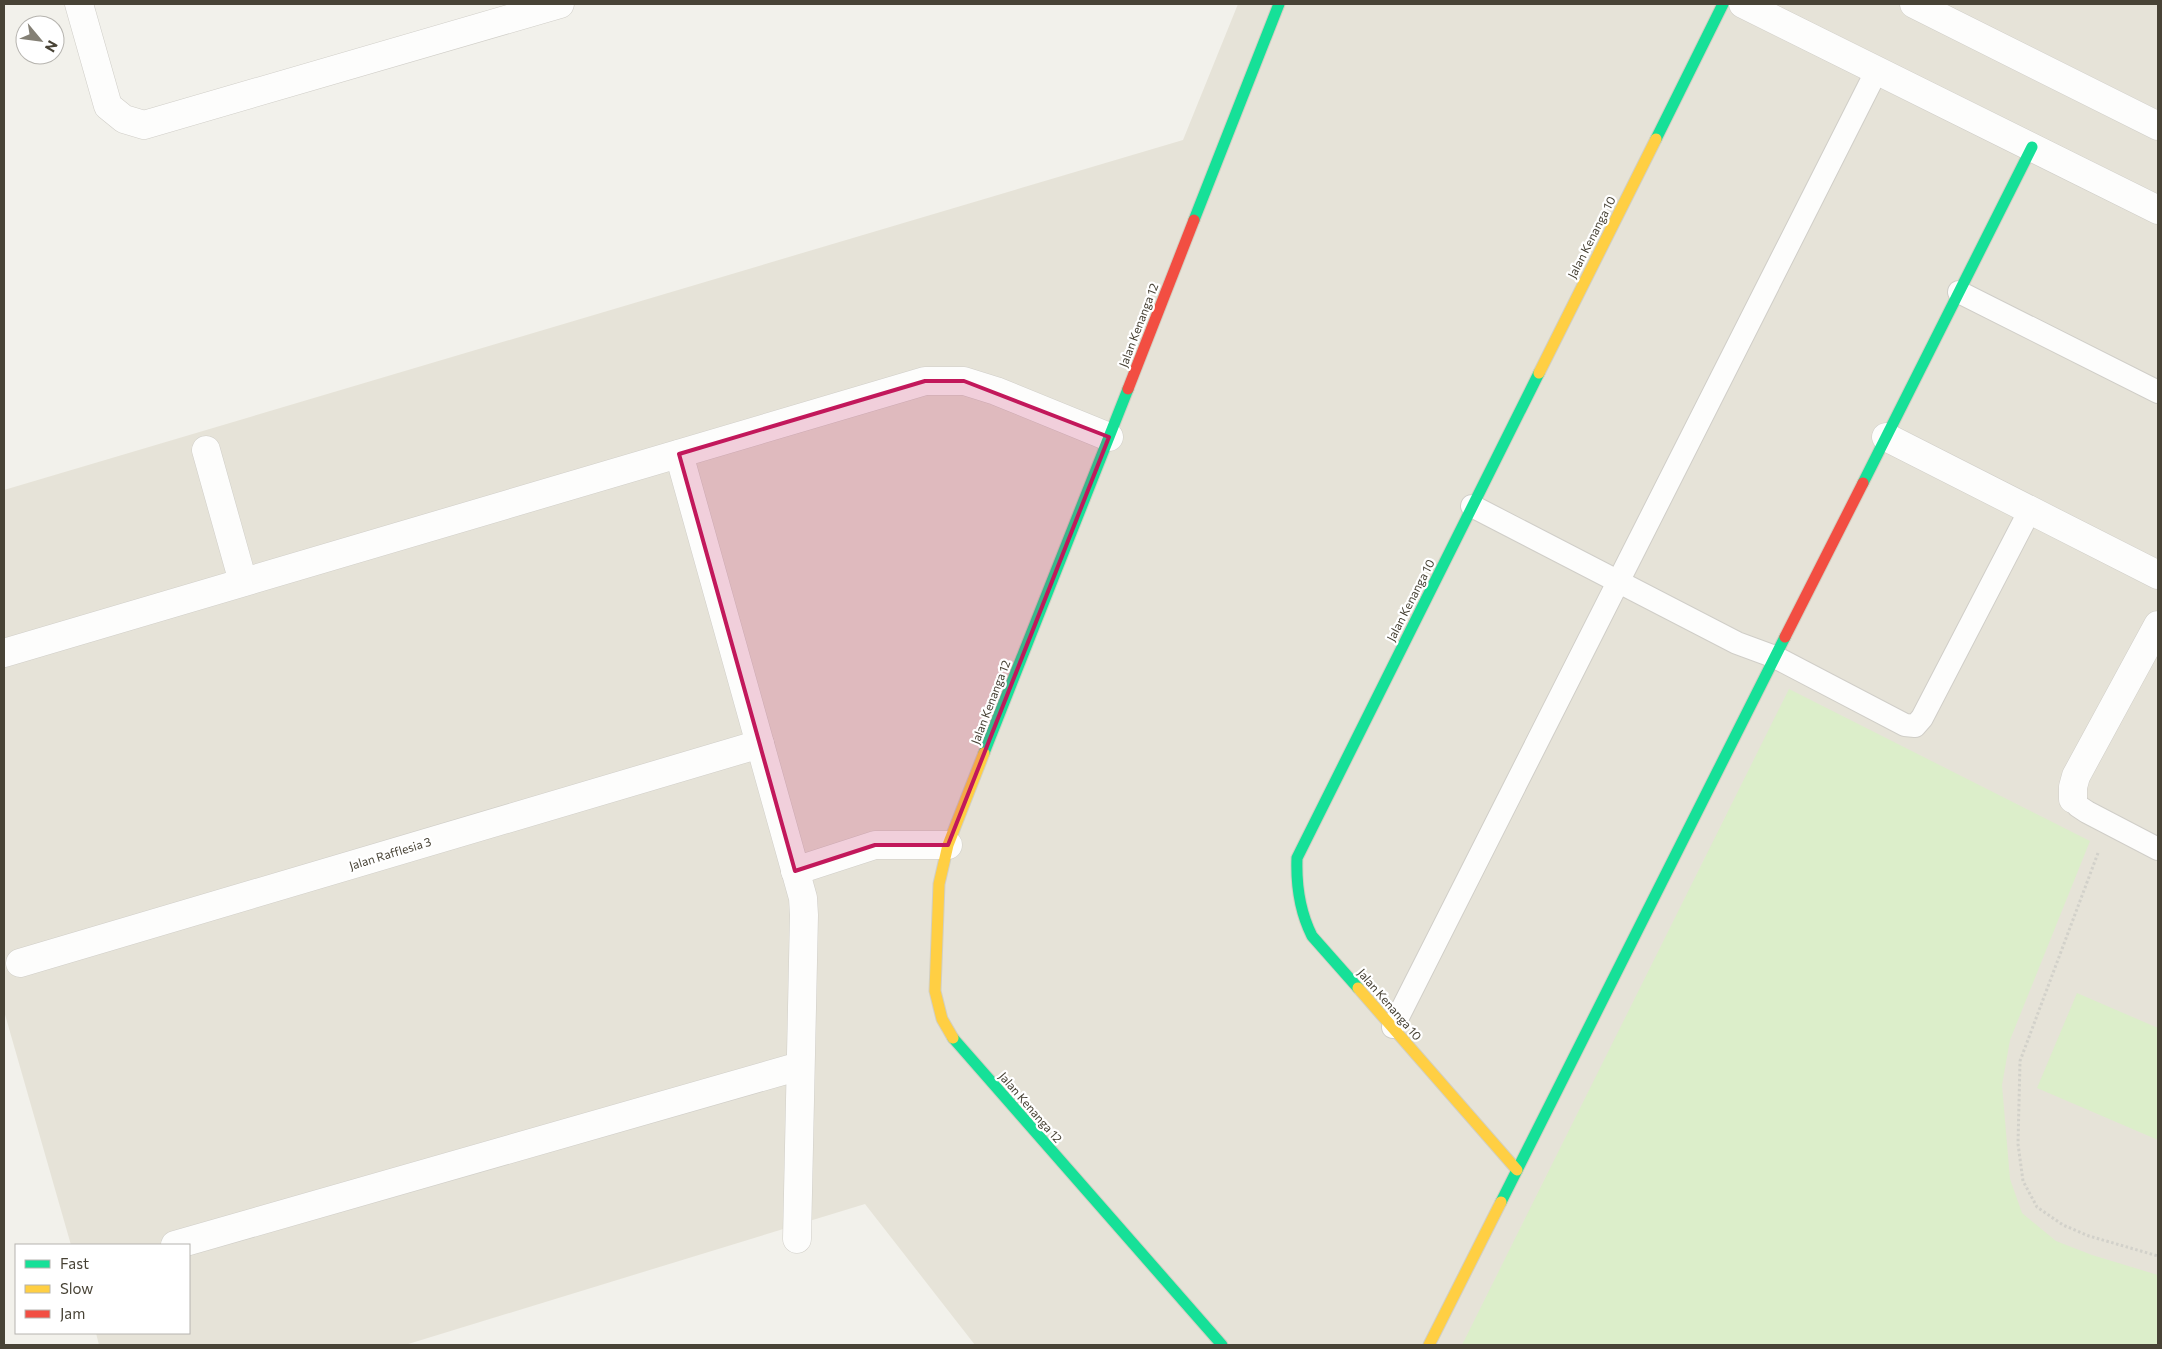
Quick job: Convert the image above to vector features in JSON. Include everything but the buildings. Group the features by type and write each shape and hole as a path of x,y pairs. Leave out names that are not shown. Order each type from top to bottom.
{"street":[{"path":"79,4 108,106 124,119 144,126 560,4"},
{"name":"Jalan Kenanga 12","path":"1222,1345 955,1041 942,1019 935,991 939,884 948,845 1279,4"},
{"name":"Jalan Kenanga 10","path":"1517,1170 1312,936 1304,917 1296,868 1297,858 1723,4"},
{"path":"1743,4 2158,210"},
{"path":"1914,4 2158,126"},
{"path":"1430,1345 2032,147"},
{"path":"4,652 925,381 964,381 996,391 1109,437"},
{"path":"1886,436 2158,575"},
{"path":"206,450 242,582"},
{"path":"679,454 803,898 797,1239"},
{"path":"2073,798 2076,776 2158,625"},
{"name":"Jalan Rafflesia 3","path":"20,963 760,744"},
{"path":"796,871 875,845 948,845"},
{"path":"178,1244 800,1066"}],"lane":[{"path":"1393,1028 1877,70"},
{"path":"1959,292 2158,392"},
{"path":"1472,506 1737,643 1775,657 1905,725 1915,726 1922,718 2030,510"},
{"path":"2073,798 2078,806 2158,849"}],"path":[{"path":"2109,824 2020,1061 2018,1144 2022,1181 2037,1206 2063,1225 2089,1236 2158,1256"}],"highlighted area":[{"path":"925,381 964,381 1109,437 948,845 875,845 795,871 679,454"}],"shaded area":[{"path":"1238,4 2158,4 2158,1345 975,1345 865,1204 405,1345 99,1345 96,1334 190,1334 190,1244 71,1244 4,1011 4,490 1183,140"}],"green space":[{"path":"1789,689 2090,841 2010,1040 2002,1085 2010,1179 2022,1213 2056,1241 2092,1255 2158,1275 2158,1345 1462,1345"},
{"path":"2077,993 2158,1028 2158,1140 2037,1088"}],"traffic: fast":[{"path":"1194,220 1279,4"},
{"path":"1656,139 1723,4"},
{"path":"1863,483 2032,147"},
{"path":"1358,988 1312,936 1304,917 1300,898 1297,858 1539,373"},
{"path":"984,753 1128,389"},
{"path":"1501,1202 1785,637"},
{"path":"953,1038 1222,1345"}],"traffic: slow":[{"path":"1539,373 1656,139"},
{"path":"953,1038 942,1019 935,991 939,884 948,845 984,753"},
{"path":"1358,988 1517,1170"},
{"path":"1429,1345 1501,1202"}],"traffic: jam":[{"path":"1128,389 1194,220"},
{"path":"1785,637 1863,483"}]}
